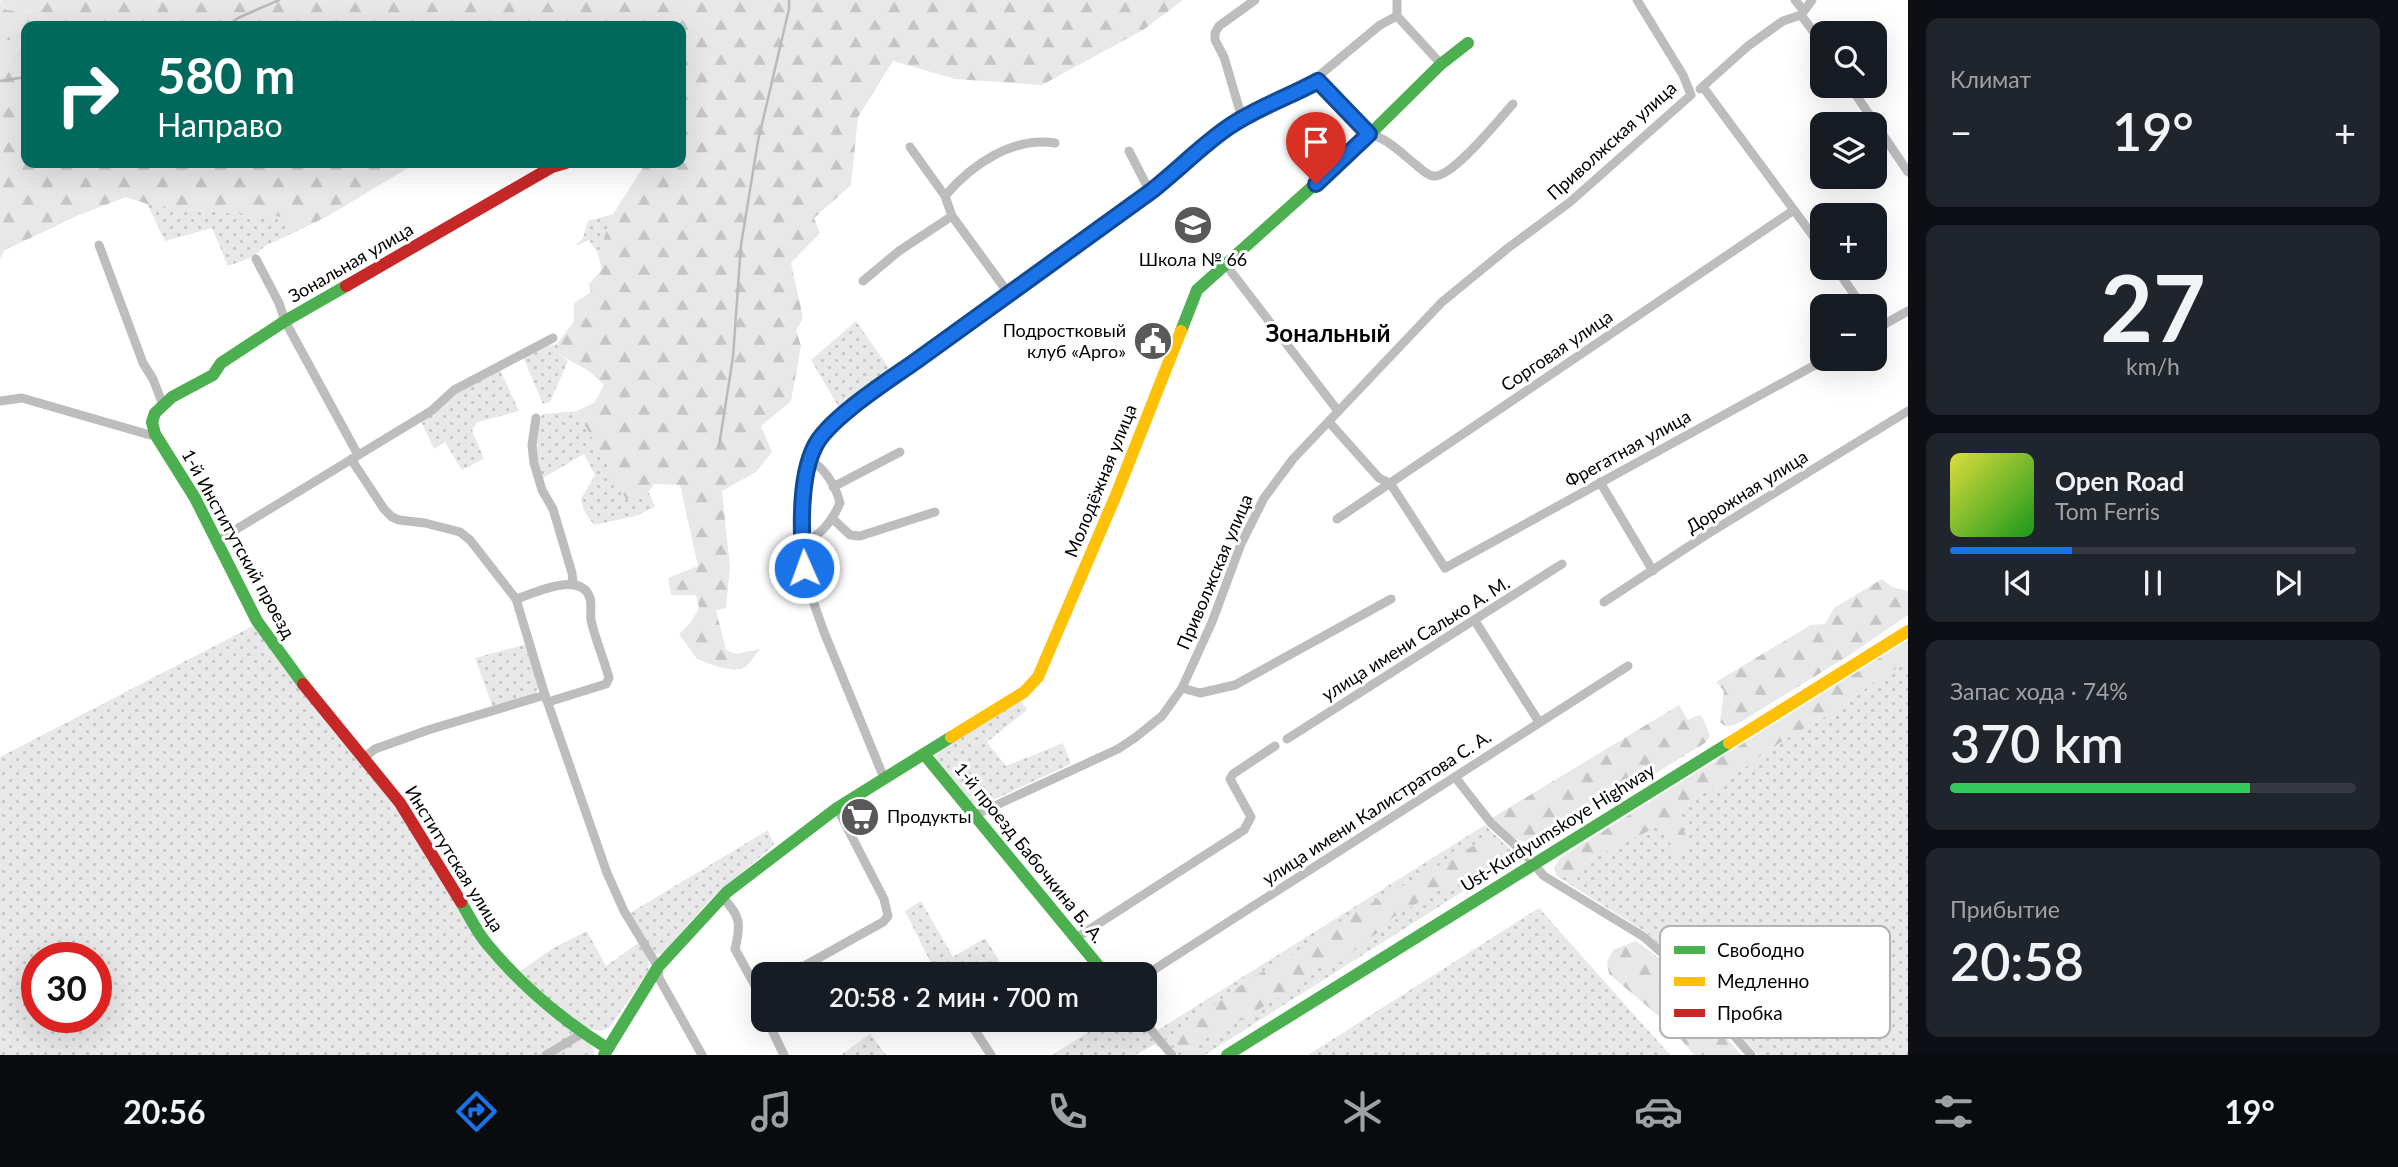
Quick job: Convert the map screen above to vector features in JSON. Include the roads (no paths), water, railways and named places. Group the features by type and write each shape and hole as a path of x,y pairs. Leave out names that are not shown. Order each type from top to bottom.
{"street":[{"path":"1242,118 1224,57 1215,40 1215,33 1219,26 1255,0"},
{"path":"1397,0 1397,16 1441,64"},
{"name":"Приволжская улица","path":"975,815 1118,749 1162,716 1182,688 1212,622 1241,544 1264,498 1293,459 1442,302 1570,202 1691,95 1683,75 1637,0"},
{"path":"1795,0 1810,25"},
{"path":"1691,95 1748,46 1783,21 1802,13 1812,0"},
{"path":"884,778 807,584 803,541 804,498 809,460 827,428 1150,192 1227,128 1318,81 1321,74 1381,25 1397,16"},
{"name":"Молодёжная улица","path":"606,1051 657,967 722,898 778,851 837,808 1024,692 1038,677 1116,495 1191,299 1205,281 1226,265 1369,134 1441,64 1468,43"},
{"path":"1318,81 1369,134 1379,136 1433,176 1443,174 1474,149 1513,104"},
{"path":"1703,87 1810,232"},
{"path":"1858,98 1908,172"},
{"path":"945,196 982,162 1023,144 1036,141 1055,143"},
{"path":"910,147 945,196 952,216 1009,293"},
{"path":"1129,151 1150,192"},
{"name":"Зональная улица","path":"163,405 172,397 213,375 221,363 285,321 550,168"},
{"name":"Сорговая улица","path":"1337,519 1794,210"},
{"path":"863,281 899,251 952,216"},
{"path":"0,401 22,398 150,435 155,434 152,422 155,413 163,405 153,379 143,363 99,245"},
{"path":"256,259 354,457 384,509 399,520 460,532 470,540 516,599 607,873 624,911 657,967 659,978 702,1055"},
{"path":"1226,265 1338,411"},
{"path":"1887,322 1908,311"},
{"path":"217,541 431,411 454,390 553,338"},
{"name":"Фрегатная улица","path":"1390,483 1444,568 1810,368"},
{"name":"Дорожная улица","path":"1604,601 1908,411"},
{"path":"536,418 532,445 534,463 542,490 553,509 573,584"},
{"path":"1329,422 1379,478 1390,483"},
{"name":"1-й Институтский проезд","path":"155,434 195,498 257,621 291,670"},
{"path":"833,487 900,452"},
{"path":"803,541 811,540 833,519 840,503 819,465 809,460"},
{"path":"1600,482 1653,571"},
{"path":"833,519 850,535 860,536 935,512"},
{"name":"улица имени Салько А. М.","path":"1287,739 1562,564"},
{"path":"365,757 374,749 428,730 606,684 609,678 591,619 591,600 586,590 573,584 564,584 516,599"},
{"path":"1182,688 1200,693 1235,685 1391,598"},
{"path":"1475,621 1539,722"},
{"name":"Ust-Kurdyumskoye Highway","path":"1227,1055 1908,631"},
{"name":"улица имени Калистратова С. А.","path":"1157,968 1628,666"},
{"name":"Институтская улица","path":"291,670 400,803 485,942 528,990 606,1051"},
{"path":"1076,939 1244,830 1251,817 1230,779 1233,774 1275,746"},
{"name":"1-й проезд Бабочкина Б. А.","path":"924,754 1095,962"},
{"path":"1455,776 1491,823 1524,853 1532,865 1554,883 1644,937 1660,951"},
{"path":"811,962 883,922 888,916 884,899 837,808"},
{"path":"722,898 740,921 741,929 735,948 751,974"},
{"path":"773,1032 784,1055"},
{"path":"976,1032 991,1055"},
{"path":"1153,1032 1172,1055"},
{"path":"546,1055 583,1033"},
{"path":"1736,1038 1751,1055"}],"waterway":[{"path":"234,21 279,0"},
{"path":"719,446 733,357 741,245 758,141 789,0"},
{"path":"0,81 21,78"}],"place":[{"name":"Школа № 66","path":"1193,225"},
{"name":"Подростковый клуб «Арго»","path":"1153,341"},
{"name":"Продукты","path":"860,817"}],"district":[{"name":"Зональный","path":"1328,334"}]}
